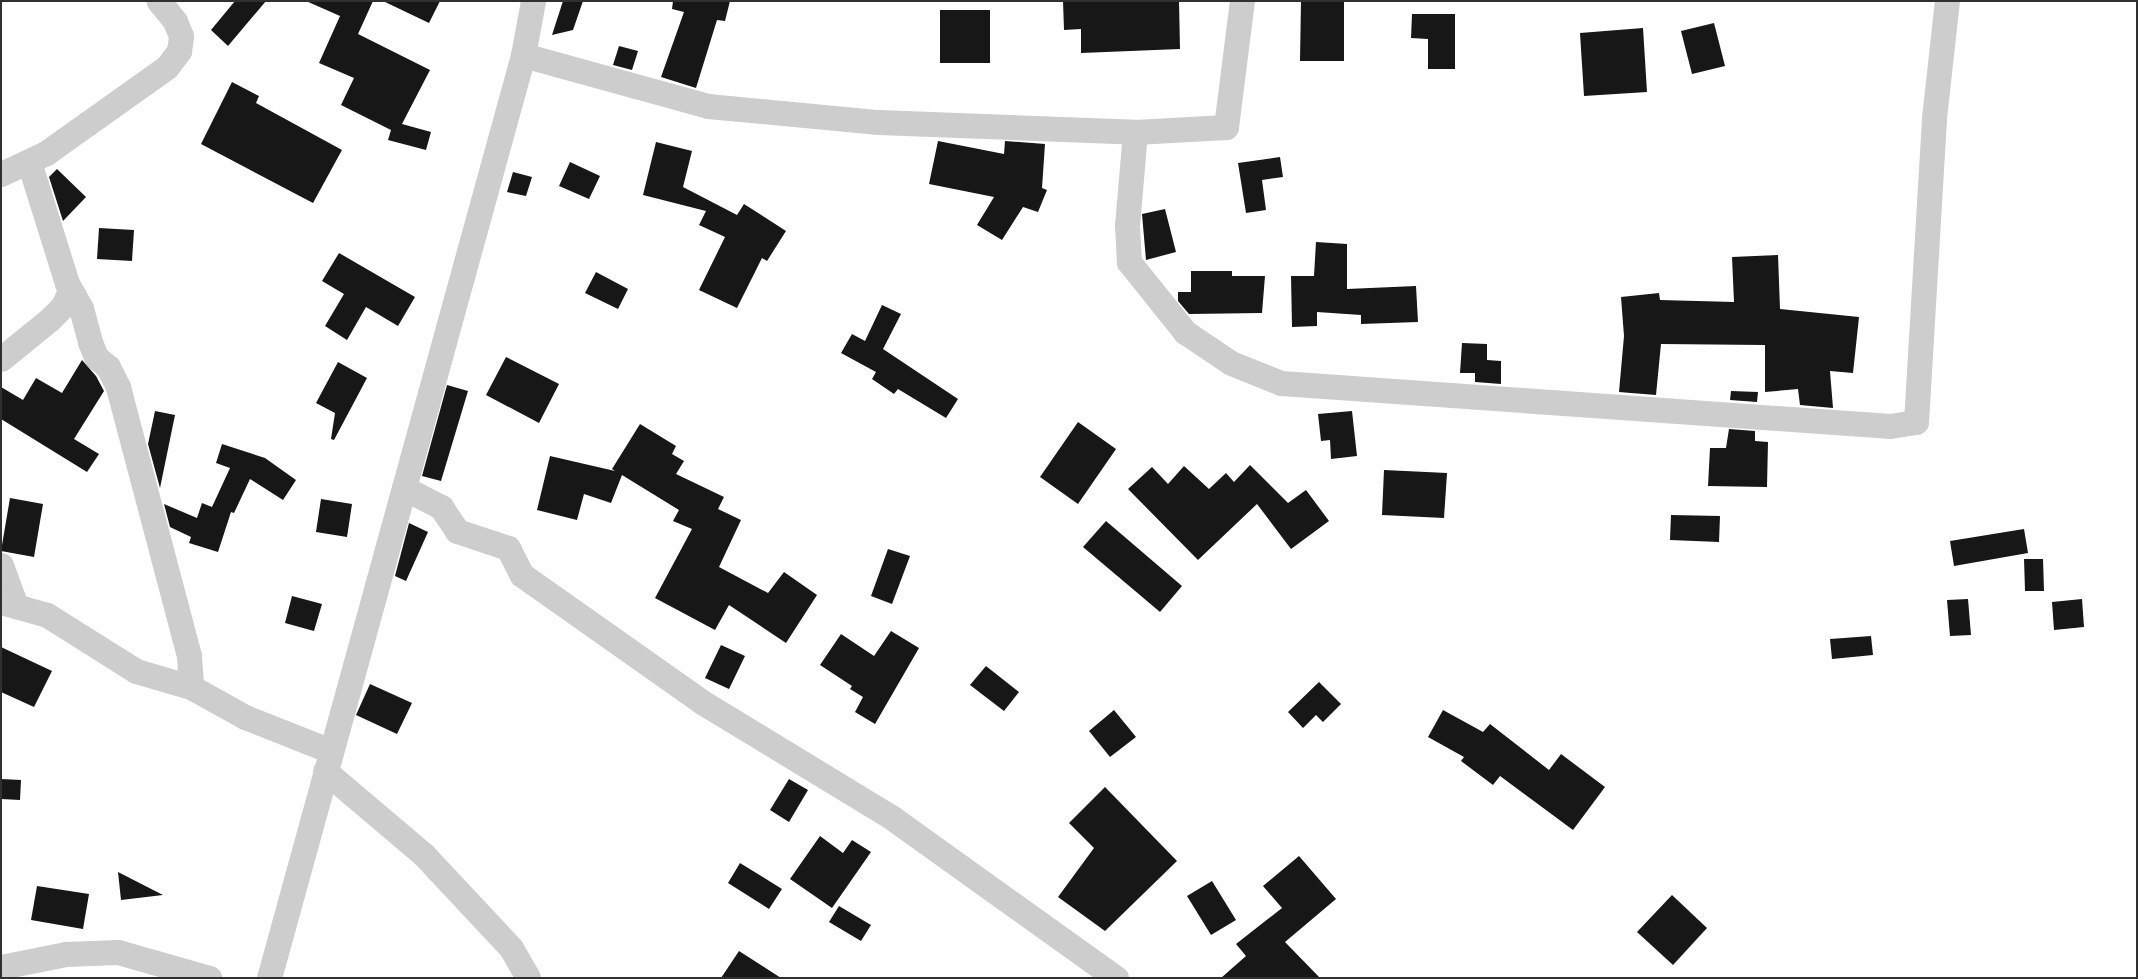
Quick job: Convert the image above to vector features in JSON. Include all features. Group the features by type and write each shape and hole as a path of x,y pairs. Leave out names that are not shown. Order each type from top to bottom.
{"street":[{"path":"1,174 29,162 168,67 179,51 181,36 175,21 159,1"},
{"path":"269,978 523,55 533,1"},
{"path":"523,55 708,106 878,122 1135,132 1226,127 1242,1"},
{"path":"1135,132 1126,225 1129,262 1185,332 1231,363 1281,383 1880,425 1916,422 1934,118 1947,1"},
{"path":"29,162 70,290 81,308 96,357 108,367 118,387 189,656 191,687"},
{"path":"1,359 50,320 62,306 70,290"},
{"path":"404,488 441,507 456,531 508,548 522,575 644,662 702,702 891,817 1116,978"},
{"path":"1,565 9,604 47,614 136,671 191,687 328,761 424,855 512,948 528,978"},
{"path":"1,968 66,954 118,952 210,978"}],"building":[{"path":"235,1 266,1 228,46 211,30"},
{"path":"306,1 373,1 358,34 430,70 402,124 431,132 426,150 388,140 391,130 341,105 354,78 319,63 340,16"},
{"path":"383,1 440,1 429,23"},
{"path":"563,1 583,1 573,30 552,35"},
{"path":"673,1 730,1 725,21 717,20 696,88 661,77 684,12 672,9"},
{"path":"1063,1 1179,1 1180,49 1081,53 1081,29 1064,30"},
{"path":"1301,1 1344,1 1344,61 1300,61"},
{"path":"940,10 990,10 990,63 940,63"},
{"path":"1412,14 1455,14 1455,69 1428,69 1428,39 1411,38"},
{"path":"1714,23 1725,66 1692,74 1681,31"},
{"path":"1643,28 1647,92 1584,96 1580,33"},
{"path":"619,46 638,51 632,70 613,65"},
{"path":"232,82 259,96 256,103 342,150 313,203 201,144"},
{"path":"938,141 1004,154 1005,141 1045,144 1042,188 1047,190 1038,212 1023,207 1002,240 977,225 994,197 929,184"},
{"path":"656,142 692,151 683,187 737,215 744,204 786,231 767,261 762,258 737,308 699,290 725,237 699,225 706,211 643,195"},
{"path":"1280,157 1283,177 1262,180 1266,210 1246,213 1238,163"},
{"path":"570,162 600,176 589,199 559,186"},
{"path":"57,169 86,197 63,221 49,177"},
{"path":"513,172 532,177 526,196 507,192"},
{"path":"1165,209 1176,252 1146,260 1142,214"},
{"path":"99,228 134,230 132,261 97,259"},
{"path":"1316,242 1347,244 1347,289 1416,286 1418,322 1361,324 1361,315 1317,312 1317,326 1292,327 1291,276 1314,276"},
{"path":"339,253 415,297 398,326 366,307 347,340 325,326 344,294 322,281"},
{"path":"1778,255 1780,309 1859,317 1853,373 1830,371 1833,408 1800,405 1798,389 1765,392 1765,345 1661,344 1656,395 1619,392 1624,336 1621,297 1659,293 1660,300 1734,302 1732,257"},
{"path":"1191,271 1232,271 1232,276 1265,276 1262,313 1189,314 1178,301 1178,292 1191,292"},
{"path":"596,272 628,289 618,309 585,293"},
{"path":"882,305 901,314 883,349 958,399 946,418 898,389 894,394 872,379 876,372 841,353 852,334 865,341"},
{"path":"1462,343 1487,344 1487,360 1501,361 1501,384 1475,382 1475,373 1460,373"},
{"path":"506,357 559,384 539,423 486,395"},
{"path":"82,360 96,376 104,391 74,439 99,454 87,472 1,419 1,387 23,400 36,378 62,393"},
{"path":"338,362 367,378 334,440 331,439 335,413 316,403"},
{"path":"447,385 468,391 441,481 422,476"},
{"path":"1731,391 1758,392 1757,402 1730,400"},
{"path":"155,411 175,415 160,488 148,444"},
{"path":"1352,411 1357,456 1331,459 1330,440 1321,441 1318,414"},
{"path":"1078,422 1116,449 1078,504 1040,477"},
{"path":"640,424 676,446 672,454 684,461 676,474 724,497 718,509 741,520 719,567 768,593 784,572 817,595 786,643 729,605 715,630 655,598 692,529 673,521 679,510 622,475 611,503 584,494 577,520 537,510 550,456 615,471 612,469"},
{"path":"1729,429 1755,431 1755,441 1768,442 1767,487 1708,486 1710,448 1726,448"},
{"path":"222,444 265,458 296,480 283,500 250,479 234,513 231,512 218,552 189,543 191,537 170,527 164,504 197,518 202,503 212,507 230,468 216,463"},
{"path":"1250,465 1288,503 1306,490 1329,521 1291,549 1257,504 1198,560 1128,489 1152,467 1168,484 1184,466 1209,489 1226,473 1234,482"},
{"path":"1384,470 1447,473 1444,518 1382,515"},
{"path":"10,498 43,504 34,557 1,551"},
{"path":"321,499 352,504 347,537 316,532"},
{"path":"1671,515 1720,516 1719,542 1670,540"},
{"path":"1106,521 1182,586 1160,612 1083,547"},
{"path":"409,523 428,532 406,581 395,576"},
{"path":"2024,529 2028,553 1954,566 1950,541"},
{"path":"888,549 910,556 892,604 871,596"},
{"path":"2024,559 2043,559 2044,591 2025,591"},
{"path":"292,596 322,604 314,631 285,623"},
{"path":"1968,599 1971,635 1950,636 1947,600"},
{"path":"2082,599 2084,627 2054,630 2052,602"},
{"path":"891,631 919,648 875,724 855,712 863,697 850,689 852,686 820,665 841,634 874,656"},
{"path":"1871,636 1873,655 1832,659 1830,639"},
{"path":"721,645 745,656 729,689 705,678"},
{"path":"1,647 52,671 34,707 1,692"},
{"path":"986,666 1019,692 1004,711 970,685"},
{"path":"1319,682 1341,704 1323,722 1316,715 1303,728 1288,712"},
{"path":"370,684 412,703 397,734 356,715"},
{"path":"1114,710 1136,737 1110,757 1089,731"},
{"path":"1443,710 1483,732 1490,724 1549,770 1561,754 1605,787 1573,830 1500,776 1493,785 1461,761 1464,757 1428,737"},
{"path":"1,779 21,780 20,800 1,799"},
{"path":"789,779 808,790 789,822 770,810"},
{"path":"1105,787 1177,861 1105,931 1058,897 1094,848 1069,823"},
{"path":"820,836 843,853 852,840 871,852 832,908 790,879"},
{"path":"1299,856 1336,899 1285,942 1320,978 1221,978 1246,956 1236,944 1282,908 1263,886"},
{"path":"740,863 782,889 769,909 728,883"},
{"path":"118,872 163,895 121,900"},
{"path":"1212,881 1236,920 1211,935 1187,896"},
{"path":"37,886 89,894 83,929 31,920"},
{"path":"1672,895 1707,928 1673,965 1637,932"},
{"path":"839,906 871,925 861,941 829,922"},
{"path":"739,951 781,978 721,978"}]}
